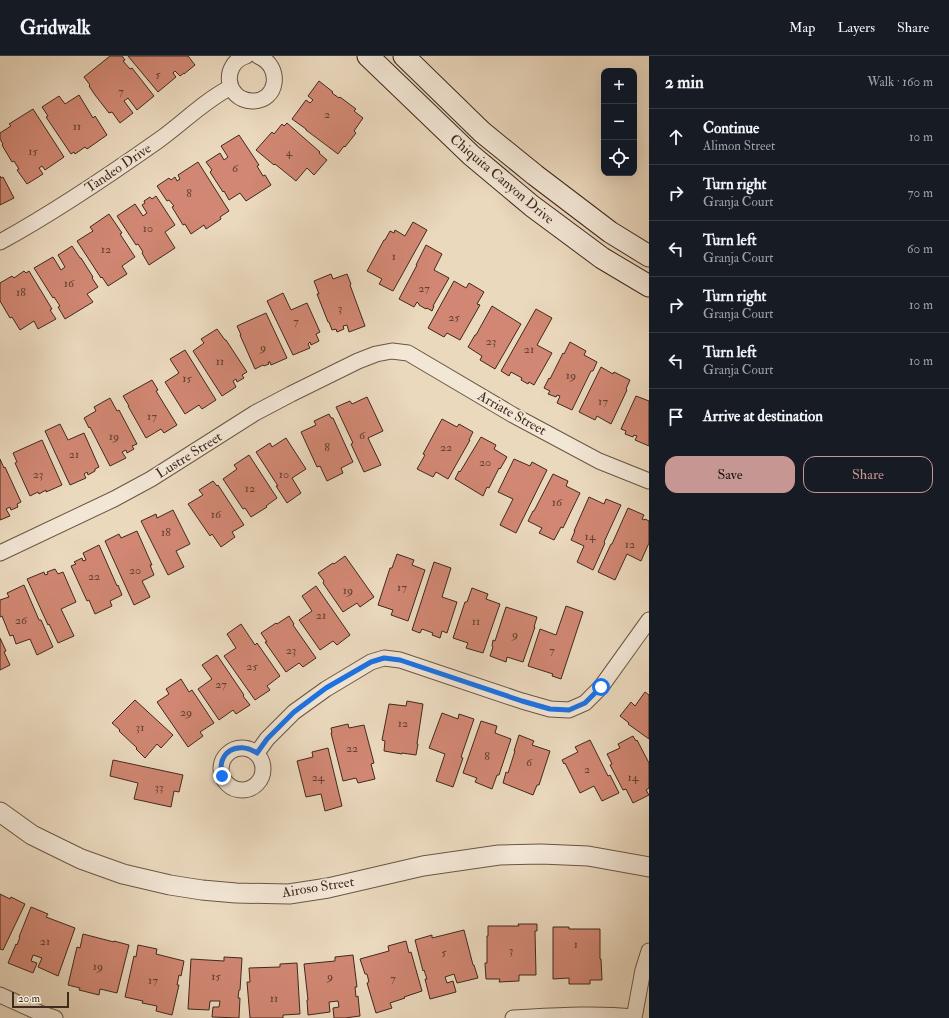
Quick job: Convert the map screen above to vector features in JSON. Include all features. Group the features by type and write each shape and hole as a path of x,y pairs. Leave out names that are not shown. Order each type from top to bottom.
{"main road":[{"name":"Chiquita Canyon Drive","path":"368,56 471,155 532,206 602,258 649,286"},
{"name":"Chiquita Canyon Drive","path":"404,56 482,132 535,175 610,232 649,256"}],"street":[{"path":"246,56 236,61 232,66 229,73 229,80 234,93 240,98 254,101 267,96 272,90 275,76 273,68 269,62 258,56"},
{"name":"Tandeo Drive","path":"0,242 34,224 103,179 161,139 217,95 231,87"},
{"name":"Arriate Street","path":"376,354 392,351 408,353 520,419 599,461 649,481"},
{"name":"Lustre Street","path":"0,553 114,499 151,479 255,413 334,372 376,354"},
{"path":"257,753 267,739 294,712 326,688 371,662 384,658 400,660 550,709 569,710 585,703 601,687 649,620"},
{"name":"Airoso Street","path":"0,812 32,835 82,859 123,874 170,885 236,893 289,894 328,888 423,866 499,855 541,854 588,856 649,867"},
{"path":"512,1018 569,1015 634,1018 643,970 649,951"},
{"path":"0,995 55,1018"}],"building":[{"path":"110,56 122,56 125,60 123,61 130,69 132,68 154,96 137,110 128,98 124,101 133,113 120,123 112,112 109,113 95,95 84,77"},
{"path":"128,56 188,56 195,65 180,76 175,71 173,73 176,77 158,92"},
{"path":"319,81 333,92 332,93 356,109 354,111 363,118 354,131 356,133 338,154 292,119 306,100 310,103 313,100 308,96"},
{"path":"79,95 93,118 95,116 107,135 87,149 85,147 75,154 74,152 71,154 46,117 48,116 42,107 59,96 65,104"},
{"path":"33,109 64,157 45,170 42,166 39,168 43,174 27,184 17,170 19,169 14,161 12,162 2,145 0,133 11,126 9,124"},
{"path":"287,123 327,160 314,175 307,168 296,181 256,150 272,132 274,134 282,124 284,126"},
{"path":"239,135 259,165 257,166 263,176 265,175 271,185 246,201 240,193 229,200 210,172 212,170 206,162 220,153 224,160 228,157 221,146"},
{"path":"198,162 229,211 220,217 221,219 206,229 204,225 191,234 185,224 183,225 172,207 174,206 169,200 167,201 157,186 169,178 171,180 175,177 177,181 180,179 178,175"},
{"path":"0,176 1,178 3,177 14,198 0,205"},
{"path":"156,196 175,225 165,232 175,248 149,265 138,244 136,245 117,216 135,204 143,216 147,213 142,205 145,203 144,201 150,197 152,199"},
{"path":"109,214 122,233 120,234 135,257 122,266 127,274 108,286 102,277 101,278 77,241 93,231 90,227"},
{"path":"413,222 427,230 393,291 379,284 382,279 367,271 390,231 394,233 395,230 405,236"},
{"path":"426,245 442,254 434,270 449,278 433,306 432,311 419,305 417,302 414,307 399,299"},
{"path":"72,246 98,287 87,294 93,302 65,319 58,307 60,306 54,297 53,298 34,268 53,257 61,270 65,267 58,255"},
{"path":"24,271 26,273 29,271 52,309 50,310 56,319 38,329 34,321 20,330 12,317 10,318 0,301 0,283 12,276 14,278"},
{"path":"331,274 333,279 347,274 365,326 349,332 347,325 343,326 344,329 337,332 336,329 332,330 317,294 319,294 314,281"},
{"path":"454,281 466,288 469,283 484,292 477,304 480,305 460,340 447,333 444,337 428,328"},
{"path":"283,293 291,310 307,303 320,332 316,334 319,341 311,345 310,342 308,344 310,348 293,355 267,301"},
{"path":"492,306 521,324 495,369 480,360 482,356 468,347"},
{"path":"536,309 552,318 537,345 552,353 534,385 529,382 528,384 521,380 522,378 511,372 509,376 501,371"},
{"path":"266,313 287,358 271,365 270,362 268,362 269,364 255,369 237,326"},
{"path":"217,329 247,372 242,375 244,378 237,382 236,379 233,381 236,387 222,396 193,351 204,343 201,339"},
{"path":"570,342 586,351 584,355 597,362 572,410 557,403 560,396 557,395 556,397 548,394 550,391 544,388"},
{"path":"185,350 216,400 202,409 199,405 185,414 165,382 179,373 170,359"},
{"path":"601,367 613,374 614,372 630,380 626,389 627,390 611,424 597,416 595,420 579,412"},
{"path":"152,380 158,390 156,391 177,425 164,433 161,429 146,438 123,396"},
{"path":"636,396 649,401 649,446 635,440 637,436 634,435 633,437 625,434 626,431 621,429"},
{"path":"367,397 383,431 368,438 381,465 364,472 351,444 353,443 336,407 350,401 352,404"},
{"path":"110,398 117,411 119,410 137,444 132,446 134,449 127,453 126,450 122,452 126,458 110,466 84,418 96,411 94,407"},
{"path":"329,414 331,418 333,418 353,462 341,468 343,473 327,481 320,466 317,467 301,432 316,425 314,421"},
{"path":"442,419 457,427 459,424 473,432 448,479 436,472 433,477 417,469 425,455 423,454"},
{"path":"60,424 68,440 84,433 99,467 88,475 87,472 84,474 86,478 70,485 45,431"},
{"path":"481,437 496,445 494,449 507,457 500,469 499,468 489,488 487,487 483,496 455,479"},
{"path":"286,438 306,469 292,478 301,493 287,503 256,452 270,443 272,447"},
{"path":"42,440 62,485 46,492 46,490 39,494 38,492 30,496 15,463 17,462 13,453"},
{"path":"249,455 277,498 266,506 267,507 251,517 245,508 243,509 223,479 237,469 234,465"},
{"path":"0,459 21,502 17,504 18,507 11,510 10,507 6,509 10,516 0,520"},
{"path":"514,459 530,466 532,462 547,470 516,533 500,525 513,499 498,492"},
{"path":"553,474 568,481 566,486 580,493 563,528 561,527 554,540 539,533 542,528 528,521"},
{"path":"213,481 217,486 218,485 244,525 232,532 235,537 221,547 212,534 210,536 188,504 203,495 199,490"},
{"path":"589,497 604,504 606,499 621,505 593,570 577,562 584,546 571,540"},
{"path":"628,508 644,515 642,519 649,521 649,543 641,561 627,554 615,580 598,572"},
{"path":"173,510 190,544 176,551 184,567 168,575 141,521 156,514 157,518"},
{"path":"137,531 152,565 150,565 154,575 142,581 150,597 134,605 105,541 119,534 121,538"},
{"path":"99,545 122,595 110,601 112,606 95,614 89,600 87,601 71,566 76,564 74,562 82,558 83,561 86,560 83,553"},
{"path":"397,554 414,560 412,565 425,570 408,621 391,615 393,610 378,605 390,568 392,568"},
{"path":"345,556 374,597 360,607 357,603 343,612 318,573"},
{"path":"434,562 451,568 442,597 457,602 447,633 442,631 440,638 432,635 433,633 422,629 420,633 412,630"},
{"path":"55,569 58,574 63,572 76,602 61,609 74,636 58,643 27,579 44,572 45,575 48,574 47,572"},
{"path":"24,585 39,620 41,620 53,647 37,655 30,639 16,644 13,635 10,636 2,616 0,617 0,600 9,597 7,593"},
{"path":"316,586 350,635 337,645 333,641 320,650 299,620 312,611 302,596"},
{"path":"472,588 488,594 486,599 500,604 483,653 466,648 468,643 453,638 465,602 467,602"},
{"path":"566,606 583,612 561,679 552,676 553,674 528,666 540,629 556,635"},
{"path":"506,607 537,617 523,662 507,657 506,662 490,656 493,647 493,640 495,641"},
{"path":"289,616 294,624 293,625 316,658 303,667 299,663 286,672 265,642 267,642 261,633"},
{"path":"241,624 255,645 257,643 280,676 267,686 270,690 255,700 224,656 236,648 227,634"},
{"path":"0,638 10,665 0,670"},
{"path":"217,655 250,705 236,714 233,710 219,720 198,689 212,679 202,665"},
{"path":"181,679 189,692 192,690 214,723 200,732 203,736 188,747 157,702 169,694 166,689"},
{"path":"645,692 649,695 649,739 628,724 629,723 620,716 631,702 635,706"},
{"path":"135,700 173,735 161,748 157,744 145,758 112,723"},
{"path":"407,701 423,704 416,755 384,751 385,741 382,740 389,704 406,706"},
{"path":"442,713 458,719 459,714 474,719 461,757 463,758 453,787 436,781 445,754 429,748"},
{"path":"481,721 497,726 495,733 511,739 499,775 497,775 492,789 475,782 477,778 463,773"},
{"path":"348,724 349,728 364,725 374,763 371,764 375,779 358,783 356,778 343,781 331,728"},
{"path":"519,735 534,741 532,745 550,751 539,785 537,785 533,795 503,783 506,772 508,773"},
{"path":"633,736 636,741 637,740 649,763 649,788 646,790 649,795 633,803 626,789 623,790 610,765 612,764 607,754 620,748 618,744"},
{"path":"590,740 608,776 610,775 619,793 602,801 594,786 580,793 562,760 578,752 575,747"},
{"path":"328,748 342,806 325,811 321,794 306,797 297,761 313,757 312,752"},
{"path":"113,760 183,775 179,792 174,791 171,807 134,799 138,783 110,776"},
{"path":"0,894 10,899 11,897 25,904 3,950 0,949"},
{"path":"31,907 48,914 46,917 75,928 58,976 38,967 42,958 33,955 31,961 37,963 33,973 8,963 16,944 17,945"},
{"path":"518,924 537,924 537,931 535,931 536,975 519,975 519,981 499,982 500,979 486,979 485,963 487,963 488,926 519,926"},
{"path":"553,927 569,927 569,929 600,929 602,980 590,980 590,984 569,984 569,978 553,979"},
{"path":"464,930 478,978 457,983 454,974 445,977 447,983 453,981 456,992 430,999 425,979 427,979 424,970 423,971 415,940 432,935 432,938"},
{"path":"83,934 129,945 117,993 100,989 99,995 79,990 80,988 68,985 77,947 80,948"},
{"path":"406,941 409,953 411,952 422,991 390,1003 392,1008 376,1013 367,983 369,982 367,974 365,974 360,959 389,951 388,946"},
{"path":"138,945 157,949 156,954 184,961 181,976 179,975 177,985 179,985 172,1015 156,1011 157,1006 125,997 134,956 136,957"},
{"path":"353,955 357,987 355,987 356,997 358,996 360,1016 334,1018 333,1008 339,1007 338,1001 329,1002 330,1012 308,1015 304,964 335,961 335,957"},
{"path":"224,957 242,958 238,998 240,998 239,1018 212,1017 213,1007 219,1007 220,1001 210,1001 209,1010 188,1009 191,959 224,961"},
{"path":"297,963 300,1014 283,1015 283,1018 250,1018 247,982 250,982 249,968 280,967 280,964"}],"route":[{"path":"222,776 221,766 223,758 229,751 238,747 243,747 257,753 267,739 294,712 326,688 371,662 384,658 400,660 550,709 569,710 585,703 601,687"}]}
